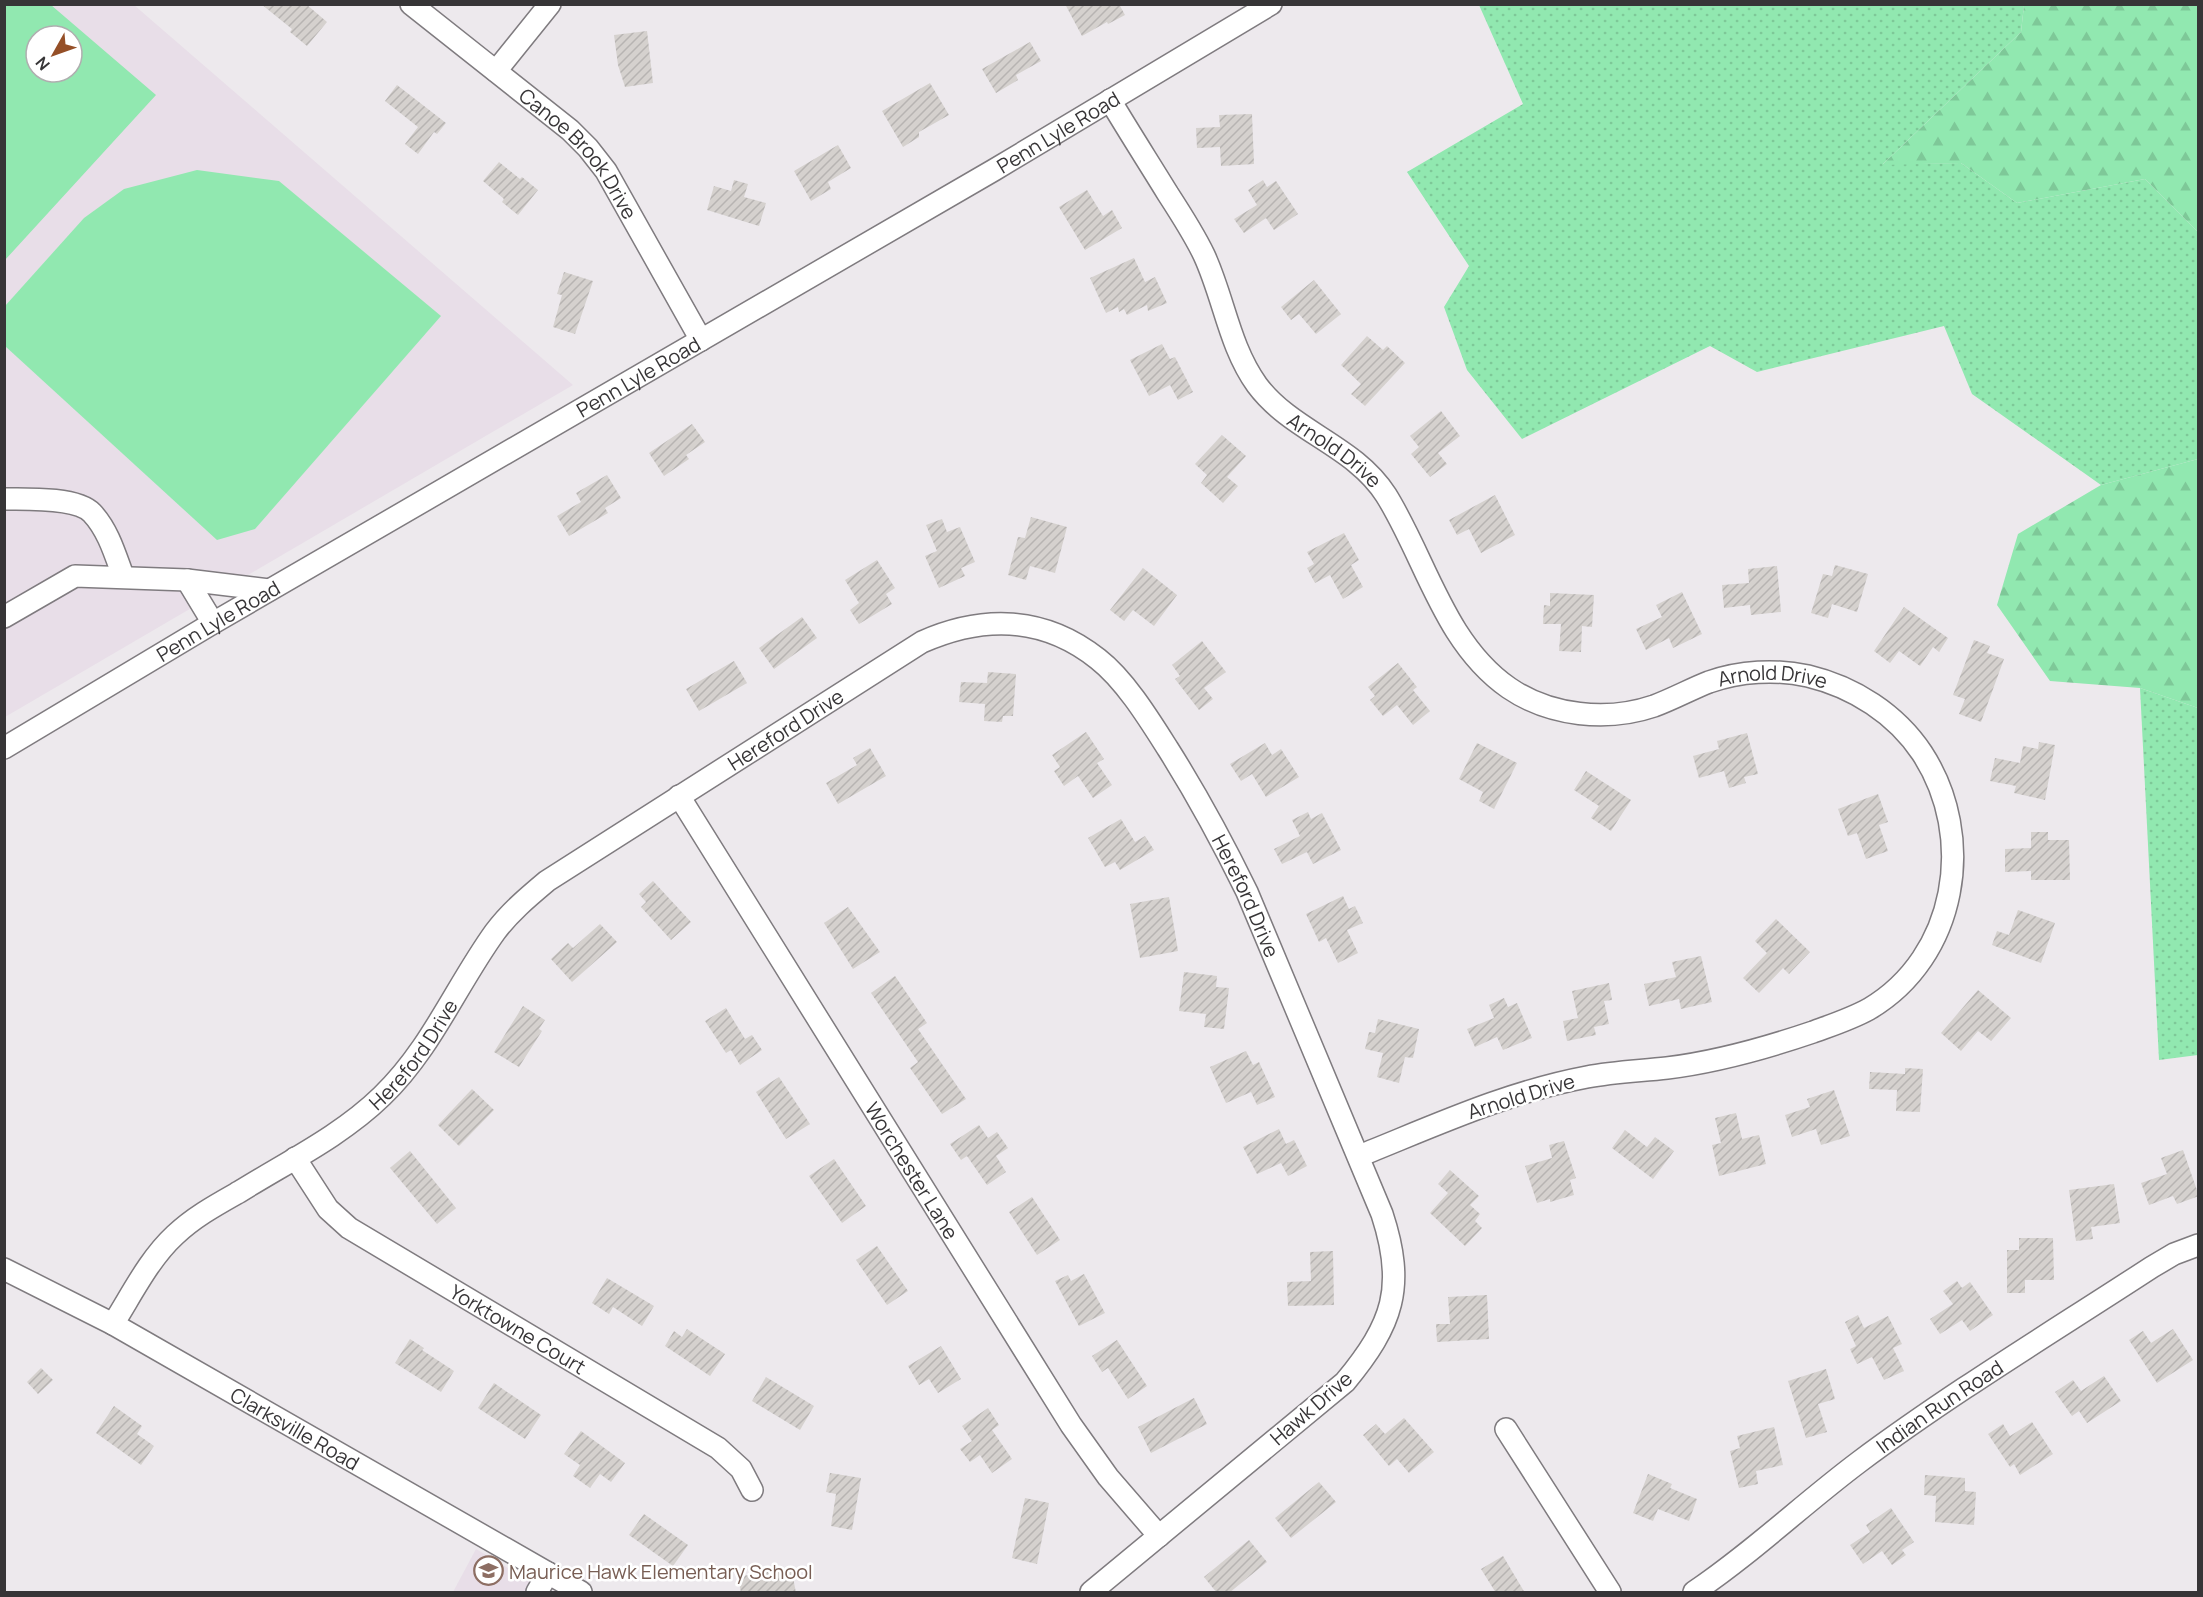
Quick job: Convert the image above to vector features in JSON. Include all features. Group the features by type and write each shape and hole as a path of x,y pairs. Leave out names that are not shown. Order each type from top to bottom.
{"street":[{"name":"Canoe Brook Drive","path":"411,4 570,130 594,155 606,171 701,340"},
{"path":"496,71 550,4"},
{"name":"Penn Lyle Road","path":"4,748 269,590 701,340 1270,4"},
{"name":"Arnold Drive","path":"1110,100 1204,256 1220,294 1230,332 1242,360 1258,386 1276,406 1298,423 1349,455 1370,475 1386,495 1457,631 1472,654 1488,671 1513,690 1538,703 1568,712 1594,715 1623,713 1650,707 1714,680 1744,674 1773,672 1828,681 1854,692 1884,711 1906,733 1922,753 1936,778 1946,808 1953,862 1951,889 1943,919 1932,944 1917,966 1897,988 1873,1007 1849,1019 1818,1030 1729,1056 1669,1068 1587,1077 1542,1087 1485,1104 1359,1156"},
{"path":"4,499 66,501 91,511 111,542 123,576"},
{"path":"4,617 75,576 187,580 269,590"},
{"path":"187,580 213,623"},
{"name":"Hereford Drive","path":"113,1324 156,1257 196,1217 355,1119 382,1096 411,1065 432,1037 496,931 519,904 547,881 922,642 945,632 971,625 998,623 1026,625 1052,632 1077,644 1099,660 1116,677 1141,710 1184,774 1222,840 1247,892 1359,1156"},
{"name":"Worchester Lane","path":"679,796 1071,1425 1108,1477 1159,1536"},
{"name":"Hawk Drive","path":"1091,1593 1345,1382 1365,1358 1380,1334 1390,1307 1395,1283 1389,1234 1359,1156"},
{"name":"Yorktowne Court","path":"295,1158 328,1209 349,1228 718,1448 741,1469 752,1490"},
{"name":"Indian Run Road","path":"1694,1593 1743,1557 1858,1464 1927,1413 2152,1267 2174,1254 2199,1245"},
{"name":"Clarksville Road","path":"4,1269 113,1324 581,1593"},
{"path":"1506,1429 1610,1593"},
{"path":"537,1593 548,1573"}],"shaded area":[{"path":"4,5 134,5 573,385 5,717"},
{"name":"Maurice Hawk Elementary School","path":"476,1549 548,1592 453,1592"}],"green space":[{"path":"5,4 51,5 73,24 24,24 24,84 84,84 84,33 156,95 5,260"},
{"path":"1479,5 2024,5 2021,32 1883,164 1961,163 2017,203 2145,179 2198,232 2198,459 2101,485 1972,394 1944,326 1757,372 1710,346 1522,439 1467,370 1444,307 1469,266 1407,172 1523,104"},
{"path":"2024,5 2198,5 2198,232 2145,179 2017,203 1961,163 1882,165 2021,32"},
{"path":"197,170 279,181 441,316 255,529 217,540 5,346 5,306 84,218 124,189"},
{"path":"2198,459 2198,708 2140,688 2050,681 1997,605 2018,534 2101,485"},
{"path":"2140,688 2198,708 2198,1055 2159,1060"}],"building":[{"path":"261,4 306,4 327,22 307,46 290,32 292,29"},
{"path":"1065,4 1119,4 1125,15 1082,36"},
{"path":"647,31 653,83 625,87 618,65 614,35"},
{"path":"1030,42 1041,61 1016,75 1018,80 996,93 982,69"},
{"path":"930,83 949,115 919,132 919,137 903,147 882,111"},
{"path":"397,85 446,123 437,134 434,132 418,154 405,144 418,127 385,101"},
{"path":"1252,114 1254,164 1221,166 1220,147 1197,148 1196,128 1220,127 1219,115"},
{"path":"838,145 851,168 828,182 831,189 811,201 794,171"},
{"path":"499,162 538,190 518,215 502,202 504,199 483,181"},
{"path":"734,180 748,184 744,197 766,203 759,226 707,210 714,186 731,191"},
{"path":"1263,180 1267,187 1276,181 1298,214 1274,230 1266,218 1244,233 1234,219 1257,205 1248,190"},
{"path":"1087,190 1103,216 1112,210 1122,228 1085,250 1059,207"},
{"path":"1134,258 1145,282 1155,277 1167,303 1148,311 1147,305 1127,315 1124,309 1119,312 1118,307 1106,313 1090,278"},
{"path":"564,272 593,281 575,334 553,327 562,295 557,294"},
{"path":"1314,280 1341,314 1316,334 1299,314 1291,320 1281,307"},
{"path":"1367,336 1383,350 1387,346 1405,363 1365,406 1351,394 1361,384 1341,365"},
{"path":"1162,344 1170,359 1175,357 1193,392 1178,400 1170,385 1149,396 1130,360"},
{"path":"1441,411 1460,436 1438,453 1447,464 1430,477 1411,454 1419,447 1410,436"},
{"path":"692,424 705,442 686,455 689,459 664,476 649,453"},
{"path":"1222,435 1246,456 1227,477 1238,486 1223,503 1201,483 1207,475 1195,464"},
{"path":"607,475 621,498 605,508 608,513 569,536 557,516 581,502 576,493"},
{"path":"1495,495 1515,535 1481,553 1469,529 1457,535 1449,520"},
{"path":"1031,517 1067,527 1055,573 1030,566 1026,580 1008,575 1018,537 1025,538"},
{"path":"942,519 947,532 960,527 975,562 961,568 965,576 939,588 925,556 937,551 926,525"},
{"path":"1344,533 1359,560 1351,565 1363,587 1343,599 1330,575 1315,583 1307,568 1314,564 1307,552"},
{"path":"877,560 895,588 886,594 892,604 859,624 850,610 859,603 845,580"},
{"path":"1835,565 1868,574 1857,612 1832,604 1828,618 1811,613 1823,574 1832,576"},
{"path":"1777,566 1781,612 1751,615 1750,605 1724,608 1722,585 1749,583 1748,569"},
{"path":"1143,568 1177,595 1154,626 1133,610 1124,621 1110,610"},
{"path":"1682,592 1702,634 1673,648 1669,638 1646,650 1636,629 1662,617 1656,605"},
{"path":"1550,593 1594,595 1592,627 1582,626 1581,652 1559,651 1561,624 1543,624 1544,605 1550,606"},
{"path":"1904,607 1948,638 1939,652 1933,647 1920,666 1899,651 1890,663 1874,651"},
{"path":"802,617 817,638 774,669 759,648"},
{"path":"1974,640 1990,646 1987,653 2004,659 1981,722 1959,714 1965,699 1953,695"},
{"path":"1202,641 1226,672 1204,688 1213,699 1199,710 1175,679 1180,676 1172,665"},
{"path":"734,661 747,683 699,711 686,689"},
{"path":"1398,663 1417,687 1413,690 1430,711 1413,725 1397,705 1383,716 1370,700 1375,696 1368,687"},
{"path":"988,672 1016,674 1013,716 1003,716 1002,722 984,721 985,704 959,702 961,682 987,683"},
{"path":"1086,732 1104,759 1097,763 1112,785 1093,798 1078,776 1064,786 1054,771 1060,767 1052,755"},
{"path":"1747,733 1758,774 1744,777 1746,783 1729,788 1724,771 1699,778 1693,756 1719,749 1717,741"},
{"path":"2039,742 2055,745 2045,800 2014,793 2016,786 1990,781 1995,758 2020,763 2023,746 2038,749"},
{"path":"1265,743 1272,755 1281,749 1299,777 1266,797 1252,774 1241,781 1230,764"},
{"path":"1477,743 1517,763 1494,809 1479,801 1483,792 1459,779"},
{"path":"870,748 886,776 838,804 826,783 857,765 853,758"},
{"path":"1586,771 1631,800 1611,831 1591,818 1599,806 1574,790"},
{"path":"1878,794 1888,822 1879,825 1888,851 1866,859 1857,833 1848,836 1838,809"},
{"path":"1308,812 1311,819 1322,813 1341,850 1313,864 1307,852 1282,864 1274,849 1300,836 1292,820"},
{"path":"1121,819 1135,842 1145,836 1154,850 1120,870 1115,862 1105,867 1088,838"},
{"path":"2031,832 2048,832 2048,840 2069,840 2070,880 2031,880 2031,871 2005,872 2005,849 2031,848"},
{"path":"653,881 691,922 671,940 641,907 646,902 639,894"},
{"path":"1343,896 1349,909 1355,906 1363,923 1347,930 1358,953 1338,963 1326,938 1319,942 1306,914"},
{"path":"1169,897 1178,951 1140,958 1130,904"},
{"path":"848,907 880,952 853,969 824,923"},
{"path":"2018,910 2055,923 2041,963 1992,945 1997,931 2009,935"},
{"path":"1776,919 1810,952 1789,974 1783,968 1759,993 1743,978 1767,953 1755,941"},
{"path":"600,924 617,942 572,982 551,959 568,943 573,948"},
{"path":"1701,956 1712,1002 1681,1009 1679,999 1649,1006 1644,984 1676,977 1672,962"},
{"path":"1184,972 1217,976 1216,987 1229,988 1224,1029 1204,1027 1206,1014 1179,1011"},
{"path":"895,976 927,1023 918,1029 966,1099 942,1114 910,1068 918,1062 871,993"},
{"path":"1609,983 1612,1000 1604,1001 1609,1024 1594,1027 1596,1035 1567,1041 1563,1021 1578,1018 1572,991"},
{"path":"1978,990 2011,1018 1991,1041 1978,1031 1961,1051 1941,1033"},
{"path":"1504,998 1508,1007 1517,1003 1532,1038 1503,1050 1497,1037 1475,1047 1467,1029 1494,1018 1489,1005"},
{"path":"523,1006 545,1020 539,1029 542,1031 519,1067 494,1052"},
{"path":"726,1008 745,1039 752,1035 762,1050 740,1065 731,1050 726,1053 705,1021"},
{"path":"1378,1019 1419,1029 1413,1058 1405,1057 1399,1083 1377,1077 1383,1053 1365,1049 1369,1032 1375,1033"},
{"path":"1246,1051 1253,1065 1259,1062 1275,1097 1257,1105 1251,1092 1226,1103 1210,1067"},
{"path":"1905,1068 1923,1069 1920,1112 1896,1111 1897,1090 1869,1089 1870,1072 1905,1074"},
{"path":"779,1077 810,1124 786,1139 756,1092"},
{"path":"472,1089 494,1110 459,1146 438,1125"},
{"path":"1834,1090 1850,1136 1821,1145 1816,1129 1792,1137 1785,1115 1810,1107 1807,1099"},
{"path":"1736,1113 1742,1139 1759,1135 1766,1164 1719,1176 1712,1145 1721,1143 1715,1118"},
{"path":"979,1125 988,1138 997,1132 1008,1148 996,1156 1006,1172 987,1185 967,1156 961,1160 950,1144"},
{"path":"1279,1129 1286,1144 1294,1140 1307,1166 1288,1176 1281,1163 1257,1174 1243,1147"},
{"path":"1625,1130 1647,1147 1655,1137 1674,1151 1653,1179 1612,1148"},
{"path":"1564,1141 1576,1178 1570,1180 1574,1195 1537,1203 1525,1166 1552,1158 1549,1145"},
{"path":"2183,1150 2199,1196 2177,1204 2173,1196 2149,1205 2141,1183 2167,1174 2161,1158"},
{"path":"410,1151 456,1208 437,1224 390,1168"},
{"path":"834,1159 866,1206 842,1223 809,1176"},
{"path":"1450,1170 1479,1196 1470,1205 1480,1214 1475,1221 1482,1228 1465,1246 1430,1213 1448,1193 1438,1184"},
{"path":"2114,1184 2120,1223 2091,1227 2093,1239 2076,1241 2069,1190"},
{"path":"1032,1197 1060,1240 1037,1255 1009,1212"},
{"path":"2019,1238 2053,1238 2054,1280 2025,1280 2025,1293 2007,1293 2007,1250 2019,1250"},
{"path":"877,1246 908,1291 887,1305 856,1260"},
{"path":"1333,1251 1334,1305 1288,1306 1287,1282 1311,1281 1310,1252"},
{"path":"1084,1274 1105,1313 1079,1326 1055,1281 1068,1275 1071,1281"},
{"path":"607,1278 654,1306 642,1326 613,1307 609,1314 592,1303"},
{"path":"1957,1281 1962,1288 1970,1282 1993,1315 1970,1331 1962,1320 1940,1334 1930,1319 1953,1304 1943,1291"},
{"path":"1487,1295 1489,1339 1437,1342 1436,1324 1450,1324 1448,1297"},
{"path":"1858,1315 1864,1328 1888,1316 1902,1344 1893,1348 1904,1371 1884,1380 1872,1357 1857,1364 1850,1349 1856,1346 1845,1322"},
{"path":"687,1329 725,1354 710,1376 665,1346 674,1331 682,1337"},
{"path":"2173,1329 2193,1360 2157,1383 2129,1340 2143,1331 2151,1343"},
{"path":"410,1339 424,1348 422,1350 454,1371 441,1392 395,1363"},
{"path":"1117,1340 1147,1386 1128,1399 1108,1368 1102,1372 1092,1356"},
{"path":"941,1346 961,1379 938,1393 929,1379 919,1385 908,1366"},
{"path":"41,1368 53,1380 38,1394 27,1382"},
{"path":"1826,1369 1835,1399 1818,1404 1827,1432 1806,1438 1788,1381"},
{"path":"2104,1376 2121,1401 2087,1423 2079,1411 2072,1416 2055,1392 2073,1380 2081,1391"},
{"path":"766,1377 814,1406 800,1430 752,1401"},
{"path":"494,1383 541,1415 525,1439 478,1408"},
{"path":"1194,1398 1207,1424 1151,1453 1138,1427"},
{"path":"114,1406 142,1426 137,1434 154,1446 141,1465 96,1433"},
{"path":"988,1408 999,1425 992,1430 1012,1459 992,1473 980,1455 970,1462 960,1449 972,1441 962,1426"},
{"path":"1404,1418 1434,1452 1409,1473 1397,1459 1389,1466 1363,1435 1376,1424 1385,1434"},
{"path":"2032,1422 2053,1454 2020,1475 2014,1464 2010,1467 1988,1434 2003,1424 2010,1436"},
{"path":"1774,1427 1783,1465 1756,1471 1758,1484 1739,1488 1730,1451 1740,1448 1737,1436"},
{"path":"581,1431 625,1463 611,1482 600,1474 590,1488 573,1476 580,1465 564,1454"},
{"path":"830,1473 861,1478 852,1530 831,1526 836,1494 826,1492"},
{"path":"1648,1474 1672,1484 1670,1488 1697,1499 1689,1521 1658,1509 1653,1521 1633,1513"},
{"path":"1925,1475 1965,1478 1965,1491 1976,1492 1974,1525 1935,1522 1936,1496 1924,1495"},
{"path":"1319,1482 1336,1502 1291,1538 1275,1518"},
{"path":"1025,1498 1049,1503 1037,1564 1012,1558"},
{"path":"1891,1508 1914,1542 1902,1550 1906,1555 1892,1565 1882,1551 1863,1564 1850,1545 1870,1532 1866,1525"},
{"path":"644,1514 688,1545 673,1566 629,1535"},
{"path":"1249,1540 1267,1562 1229,1593 1217,1593 1204,1577"},
{"path":"1503,1556 1525,1593 1496,1593 1481,1569"},
{"path":"791,1567 796,1593 741,1593 738,1577"}],"place":[{"name":"Maurice Hawk Elementary School","path":"488,1571"}]}
